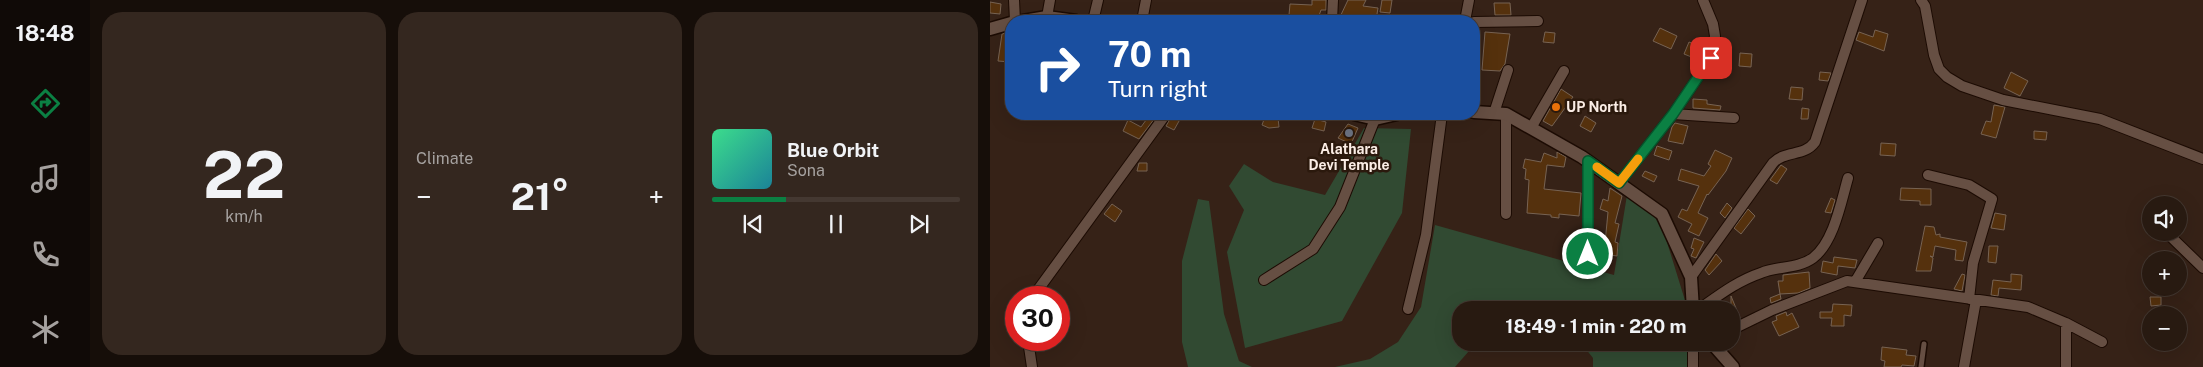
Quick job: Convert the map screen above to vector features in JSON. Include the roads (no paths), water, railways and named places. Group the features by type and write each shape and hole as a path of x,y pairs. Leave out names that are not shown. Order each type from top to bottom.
{"street":[{"path":"1014,0 1015,15"},
{"path":"1050,0 1052,15"},
{"path":"1095,15 1098,0"},
{"path":"1143,15 1146,0"},
{"path":"1333,15 1334,0"},
{"path":"1466,15 1469,0"},
{"path":"1619,183 1673,114 1711,58 1714,46 1713,24 1703,0"},
{"path":"1692,277 1773,163 1781,156 1806,152 1815,142 1862,0"},
{"path":"1921,0 1925,6 1934,55 1939,69 1954,82 2003,100 2100,119 2203,159"},
{"path":"1480,22 1538,21"},
{"path":"990,29 1005,25"},
{"path":"1506,214 1500,113 1508,70"},
{"path":"1531,128 1564,71"},
{"path":"1480,112 1500,113 1531,128 1588,161 1662,214 1692,277 1693,301"},
{"path":"1673,114 1734,118"},
{"path":"1041,286 1162,120"},
{"path":"1264,280 1313,249 1340,207 1375,120"},
{"path":"1408,309 1426,235 1441,120"},
{"path":"1588,161 1588,254"},
{"path":"1928,175 1969,185 1992,198 1973,263 1972,299 1964,367"},
{"path":"1711,301 1731,287 1753,276 1812,258 1822,248 1836,221 1848,178"},
{"path":"2175,241 2203,268"},
{"path":"1855,282 1878,243"},
{"path":"1740,326 1772,310 1847,281 2028,308 2066,323 2102,342"},
{"path":"2066,323 2066,367"},
{"path":"1030,351 1032,367"},
{"path":"1693,351 1693,367"},
{"path":"1719,351 1733,367"}],"lane":[{"path":"1920,367 1924,344"}],"place":[{"name":"UP North","path":"1556,107"},
{"name":"Alathara Devi Temple","path":"1349,133"}]}
